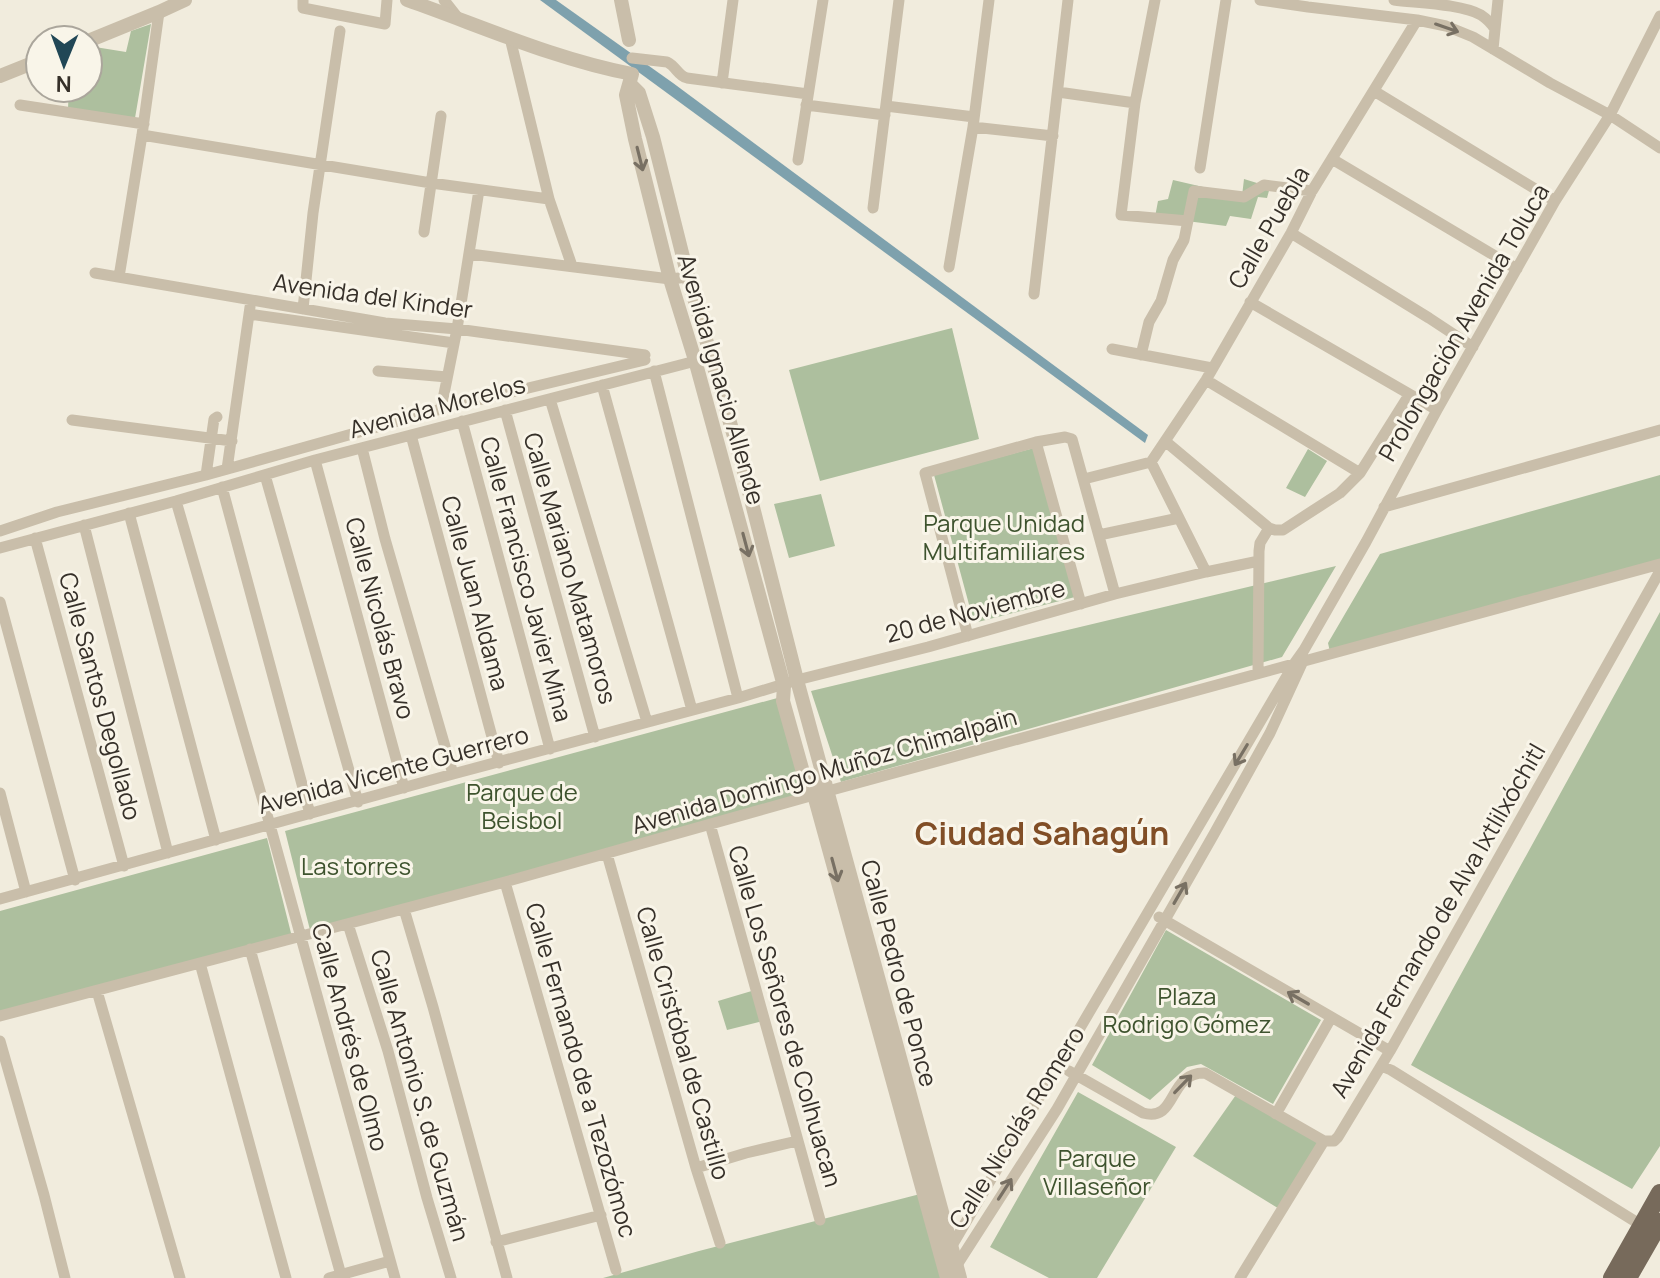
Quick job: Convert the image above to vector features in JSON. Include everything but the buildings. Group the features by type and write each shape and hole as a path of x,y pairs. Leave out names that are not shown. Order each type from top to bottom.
{"main road":[{"path":"1628,1278 1659,1197"},
{"path":"1612,1278 1651,1223"}],"street":[{"path":"104,34 185,0"},
{"path":"303,0 303,8 385,24 387,0"},
{"path":"407,0 631,79 629,40 621,0"},
{"path":"444,0 458,18"},
{"path":"722,83 733,0"},
{"path":"798,160 823,0"},
{"path":"873,208 899,0"},
{"path":"949,267 989,0"},
{"path":"1034,294 1068,0"},
{"path":"1155,0 1135,103 1121,215 1188,221"},
{"path":"1200,168 1226,0"},
{"path":"1260,0 1308,4 1446,26 1473,37 1610,115 1660,148"},
{"path":"1394,0 1469,11 1483,16 1495,29"},
{"path":"1493,49 1498,0"},
{"path":"119,277 159,12"},
{"name":"Prolongación Avenida Toluca","path":"1301,658 1555,201 1610,115 1660,16"},
{"name":"Calle Puebla","path":"1158,452 1206,380 1312,191 1417,20"},
{"path":"303,309 313,213 340,31"},
{"path":"510,38 549,199 572,266"},
{"path":"632,58 667,62 682,77 807,100 1053,136"},
{"path":"0,76 24,66"},
{"name":"Avenida Ignacio Allende","path":"631,79 639,93 653,137 688,277 742,464 790,683"},
{"name":"Avenida Ignacio Allende","path":"631,79 626,95 670,279 790,683"},
{"path":"1374,91 1555,201"},
{"path":"1058,92 1135,103"},
{"path":"20,105 321,164 549,199"},
{"path":"424,232 441,116"},
{"path":"1332,159 1517,269"},
{"path":"1141,355 1146,328 1161,301 1173,260 1184,240 1192,193 1196,190 1244,197 1264,185 1312,191"},
{"path":"441,409 479,190"},
{"path":"1291,233 1473,347"},
{"path":"470,254 670,279 688,277"},
{"name":"Avenida del Kinder","path":"95,273 385,323 457,329 645,357"},
{"path":"227,469 251,301"},
{"path":"1250,302 1437,410"},
{"path":"249,314 454,343"},
{"path":"1112,349 1212,368"},
{"name":"Avenida Morelos","path":"0,531 57,512 645,357"},
{"name":"Avenida Morelos","path":"0,548 315,460 711,357"},
{"path":"378,371 447,377"},
{"path":"654,371 738,698"},
{"path":"1206,380 1360,473"},
{"path":"602,385 692,710"},
{"name":"Prolongación Avenida Toluca","path":"1270,530 1283,530 1340,493 1360,473 1409,395"},
{"name":"Calle Mariano Matamoros","path":"550,399 647,722"},
{"name":"Calle Mariano Matamoros","path":"505,410 595,737"},
{"path":"206,475 210,438 217,417"},
{"path":"72,420 232,441"},
{"name":"Calle Francisco Javier Mina","path":"462,421 550,749"},
{"path":"1384,507 1660,430"},
{"name":"Calle Juan Aldama","path":"411,435 499,763"},
{"path":"968,636 925,473 1036,442 1069,437 1075,444 1115,594"},
{"path":"1036,442 1081,604"},
{"path":"362,448 453,774"},
{"path":"1084,479 1158,452"},
{"path":"1158,452 1179,518 1206,572"},
{"path":"1158,452 1270,530 1260,543 1258,673"},
{"name":"Calle Nicolás Bravo","path":"315,460 404,788"},
{"path":"265,475 358,802"},
{"path":"222,487 310,814"},
{"name":"Calle Andrés de Olmo","path":"176,501 270,825 395,1278"},
{"path":"129,513 216,840"},
{"path":"1099,535 1179,518"},
{"path":"84,525 168,853"},
{"name":"Calle Santos Degollado","path":"35,538 124,866"},
{"name":"20 de Noviembre","path":"790,683 1115,594 1259,561"},
{"name":"Avenida Domingo Muñoz Chimalpain","path":"0,1016 607,854 1258,673 1301,658 1660,564"},
{"name":"Avenida Fernando de Alva Ixtlilxóchitl","path":"1240,1278 1324,1141 1334,1141 1338,1137 1390,1051 1660,571"},
{"path":"0,602 75,880"},
{"name":"Calle Nicolás Romero","path":"952,1246 1301,658"},
{"name":"Calle Nicolás Romero","path":"953,1268 1057,1109 1270,733 1301,658"},
{"name":"Avenida Vicente Guerrero","path":"0,899 790,683"},
{"name":"Calle Pedro de Ponce","path":"790,683 783,701 800,762 808,790 821,793"},
{"path":"1258,726 1270,733"},
{"path":"0,793 26,892"},
{"name":"Calle Pedro de Ponce","path":"821,793 952,1246 953,1268 948,1278"},
{"name":"Calle Pedro de Ponce","path":"821,793 953,1268"},
{"name":"Calle Los Señores de Colhuacan","path":"710,824 820,1220"},
{"name":"Calle Cristóbal de Castillo","path":"607,854 720,1243"},
{"name":"Calle Fernando de a Tezozómoc","path":"505,882 616,1270"},
{"name":"Calle Antonio S. de Guzmán","path":"404,909 507,1278"},
{"path":"1149,911 1390,1051"},
{"name":"Calle Antonio S. de Guzmán","path":"348,924 388,1051 451,1278"},
{"path":"250,949 335,1276 390,1261"},
{"path":"200,963 286,1278"},
{"path":"97,991 180,1278"},
{"path":"1091,1010 1107,1019"},
{"path":"1276,1114 1331,1018"},
{"path":"0,1041 65,1278"},
{"path":"1059,1065 1143,1113 1153,1115 1162,1112 1187,1077 1205,1073 1324,1141"},
{"path":"1381,1066 1651,1223"},
{"path":"696,1168 797,1141"},
{"path":"496,1242 601,1215"}],"green space":[{"path":"151,24 135,118 68,108 68,104 104,104 104,48 126,52 131,31"},
{"path":"1244,179 1270,187 1267,198 1258,197 1251,219 1230,216 1226,226 1155,217 1158,201 1168,199 1173,180 1242,196"},
{"path":"952,328 979,439 820,481 789,370"},
{"name":"Parque Unidad Multifamiliares","path":"1034,448 1075,597 974,623 934,475"},
{"path":"1308,449 1327,461 1305,497 1286,488"},
{"path":"1660,475 1660,564 1330,652 1328,643 1380,554"},
{"path":"821,494 835,546 789,558 774,504"},
{"path":"1336,566 1282,657 841,782 811,691"},
{"path":"1660,612 1660,1146 1632,1189 1411,1065"},
{"name":"Las torres","path":"781,697 807,795 310,930 285,831"},
{"name":"Las torres","path":"267,838 292,937 0,1015 0,911"},
{"name":"Plaza Rodrigo Gómez","path":"1166,930 1321,1020 1273,1104 1201,1064 1187,1067 1150,1100 1092,1065"},
{"path":"755,990 763,1021 727,1030 718,1001"},
{"name":"Parque Villaseñor","path":"1078,1092 1176,1147 1097,1278 1049,1278 990,1247"},
{"path":"1238,1092 1324,1141 1281,1210 1193,1156"},
{"path":"924,1193 947,1278 603,1278 699,1251"}],"water":[{"path":"540,0 556,0 673,83 1148,435 1145,443"}],"district":[{"name":"Ciudad Sahagún","path":"1042,833"}],"park label":[{"name":"Parque de Beisbol","path":"522,805"}]}
